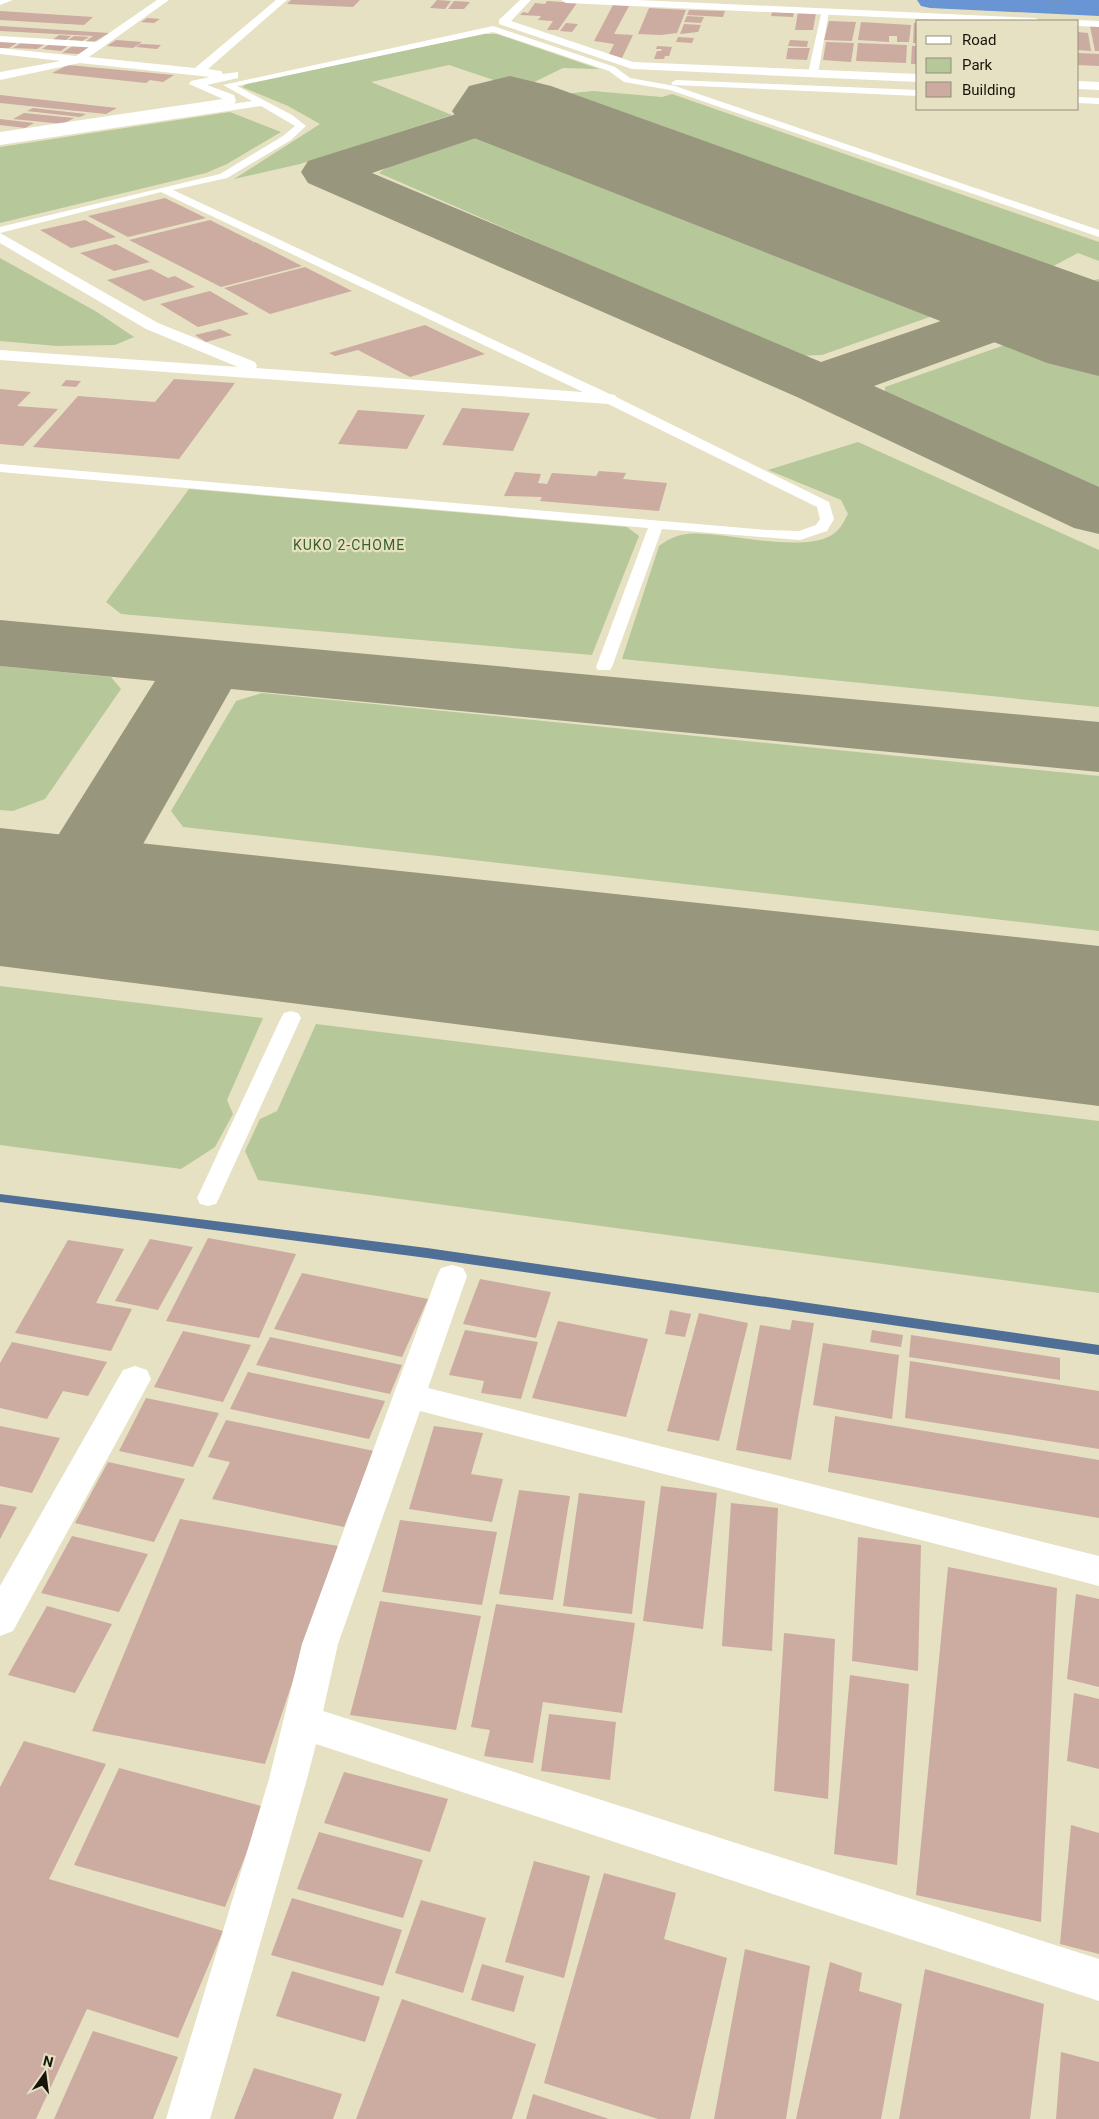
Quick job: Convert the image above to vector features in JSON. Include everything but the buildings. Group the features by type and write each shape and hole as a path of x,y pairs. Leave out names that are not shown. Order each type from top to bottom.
{"street":[{"path":"0,2 8,0"},
{"path":"0,76 77,60 164,0"},
{"path":"198,72 282,0"},
{"path":"526,0 503,22 632,65 916,78"},
{"path":"566,0 1012,20"},
{"path":"1079,23 1099,24"},
{"path":"0,52 234,76 195,84 230,98 230,101 0,136"},
{"path":"1079,85 1099,86"},
{"path":"0,237 152,326 273,376"},
{"path":"148,367 173,336"},
{"path":"0,356 609,399"},
{"path":"188,2119 288,1779 320,1644 452,1276"},
{"path":"0,1620 135,1379"},
{"path":"410,1396 1099,1571"},
{"path":"302,1722 1099,1980"}],"lane":[{"path":"813,73 825,12"},
{"path":"0,230 162,189 223,176 287,138 300,126 288,117 228,85 493,29 612,69 627,80 672,88 1099,234"},
{"path":"0,39 99,44"},
{"path":"627,80 916,93"},
{"path":"1079,100 1099,101"},
{"path":"0,142 261,103"},
{"path":"0,468 800,536 822,528 827,519 824,505 609,399 162,189"},
{"path":"604,667 657,523"},
{"path":"208,1198 291,1018"}],"green space":[{"path":"483,34 497,34 599,69 563,68 520,89 449,65 371,82 452,115 300,164 234,179 320,124 288,106 242,87 248,83"},
{"path":"593,91 662,97 672,94 1099,242 1099,261 1078,253 1029,279 553,102 551,98 563,94"},
{"path":"230,112 281,132 227,164 206,173 0,223 0,147"},
{"path":"494,132 943,306 941,313 822,355 796,356 379,173 390,165"},
{"path":"0,258 97,312 134,337 115,345 57,346 0,341"},
{"path":"1099,279 1099,301 1062,287"},
{"path":"1016,341 1038,343 1099,366 1099,488 885,394 885,387"},
{"path":"858,442 1099,550 1099,707 622,659 659,546 679,535 687,534 788,543 808,542 825,538 838,530 848,514 841,500 768,470"},
{"path":"189,489 627,527 639,536 592,655 121,614 106,602"},
{"path":"0,666 111,677 121,689 45,799 13,811 0,810"},
{"path":"262,693 1099,776 1099,931 183,827 171,811 236,701"},
{"path":"0,986 263,1018 227,1100 233,1114 215,1147 181,1169 0,1145"},
{"path":"316,1024 1099,1121 1099,1293 258,1180 245,1151 260,1119 277,1111"}],"waterway":[{"path":"930,0 1099,8"},
{"path":"1043,0 1099,2"},
{"path":"0,1198 427,1253 1099,1350"}],"taxiway":[{"path":"510,111 326,172 819,384"},
{"path":"819,384 1035,308"},
{"path":"819,384 1099,513"},
{"path":"0,643 1099,747"},
{"path":"62,904 205,664"}],"runway":[{"path":"510,111 1099,332"},
{"path":"0,897 1099,1026"}],"district":[{"name":"KUKO 2-CHOME","path":"349,545"}]}
